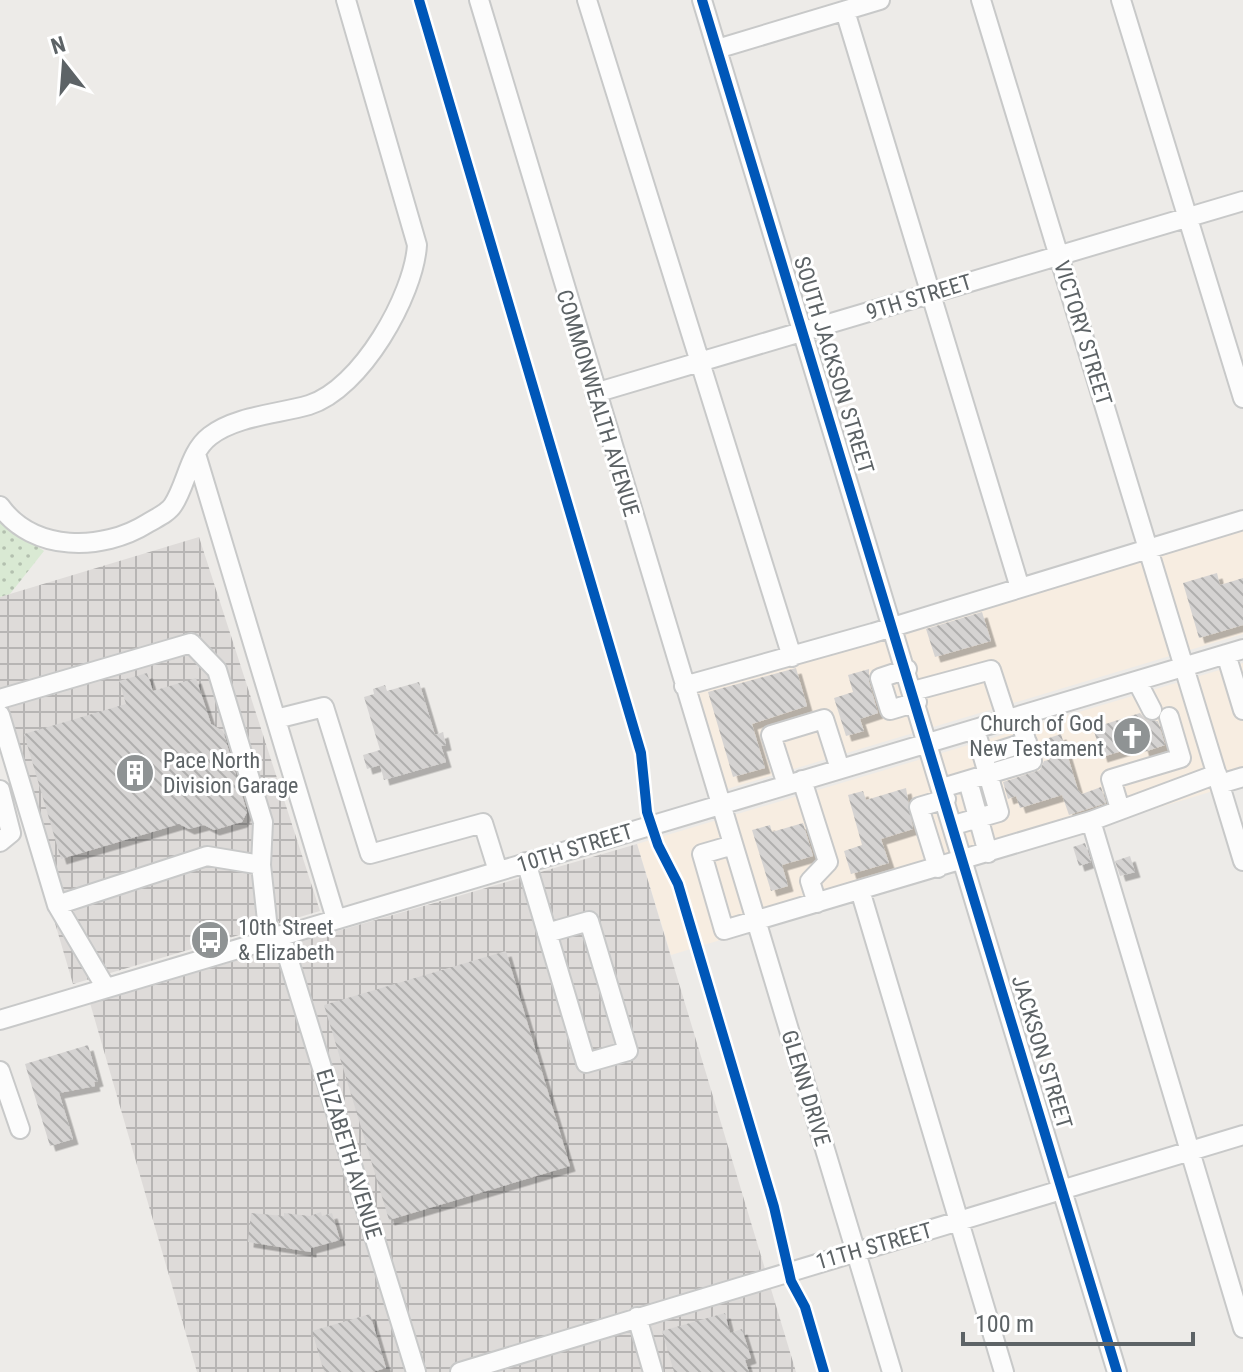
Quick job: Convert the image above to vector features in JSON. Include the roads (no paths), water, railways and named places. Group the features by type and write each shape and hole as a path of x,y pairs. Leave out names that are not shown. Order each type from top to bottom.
{"street":[{"path":"0,506 26,532 80,545 139,529 172,508 196,454 210,436 232,425 313,404 337,388 367,358 404,296 416,265 417,245 346,0"},
{"name":"COMMONWEALTH AVENUE","path":"479,0 721,804"},
{"path":"587,0 792,657"},
{"name":"SOUTH JACKSON STREET","path":"702,0 929,743"},
{"path":"717,49 880,0"},
{"name":"VICTORY STREET","path":"981,0 1243,861"},
{"path":"1121,0 1243,398"},
{"path":"845,11 1020,588"},
{"name":"9TH STREET","path":"595,393 1243,201"},
{"path":"196,454 336,919"},
{"path":"684,686 894,627 1243,520"},
{"name":"ELIZABETH AVENUE","path":"0,699 191,643 217,670 263,822 261,865 275,937 416,1372"},
{"path":"1234,652 1243,710"},
{"name":"10TH STREET","path":"0,1020 1234,652"},
{"path":"907,669 880,678 890,710 915,697 991,670 1027,742 1032,761 986,765 968,781 919,807 938,868"},
{"path":"1120,809 1111,779 1181,758 1161,714 1137,681"},
{"path":"276,719 324,707 370,854 483,823 498,871"},
{"path":"1161,714 1199,714"},
{"path":"0,715 57,905 106,988"},
{"path":"817,903 810,881 828,862 771,735 824,719 840,769"},
{"path":"954,825 999,812 975,729"},
{"name":"JACKSON STREET","path":"929,743 1117,1372"},
{"path":"733,845 702,854 724,930 988,853 1218,779 1243,777"},
{"path":"968,781 988,853"},
{"path":"0,790 11,833 0,842"},
{"name":"GLENN DRIVE","path":"721,804 892,1372"},
{"path":"1091,821 1243,1328"},
{"path":"57,905 207,856 261,865"},
{"path":"526,862 547,933 586,1063 628,1051 589,921 547,933"},
{"path":"860,890 1004,1372"},
{"path":"0,1071 20,1129"},
{"name":"11TH STREET","path":"460,1372 1243,1135"},
{"path":"637,1317 653,1372"}],"place":[{"name":"Church of God New Testament","path":"1132,736"},
{"name":"Pace North Division Garage","path":"135,773"},
{"name":"10th Street & Elizabeth","path":"210,940"}]}
